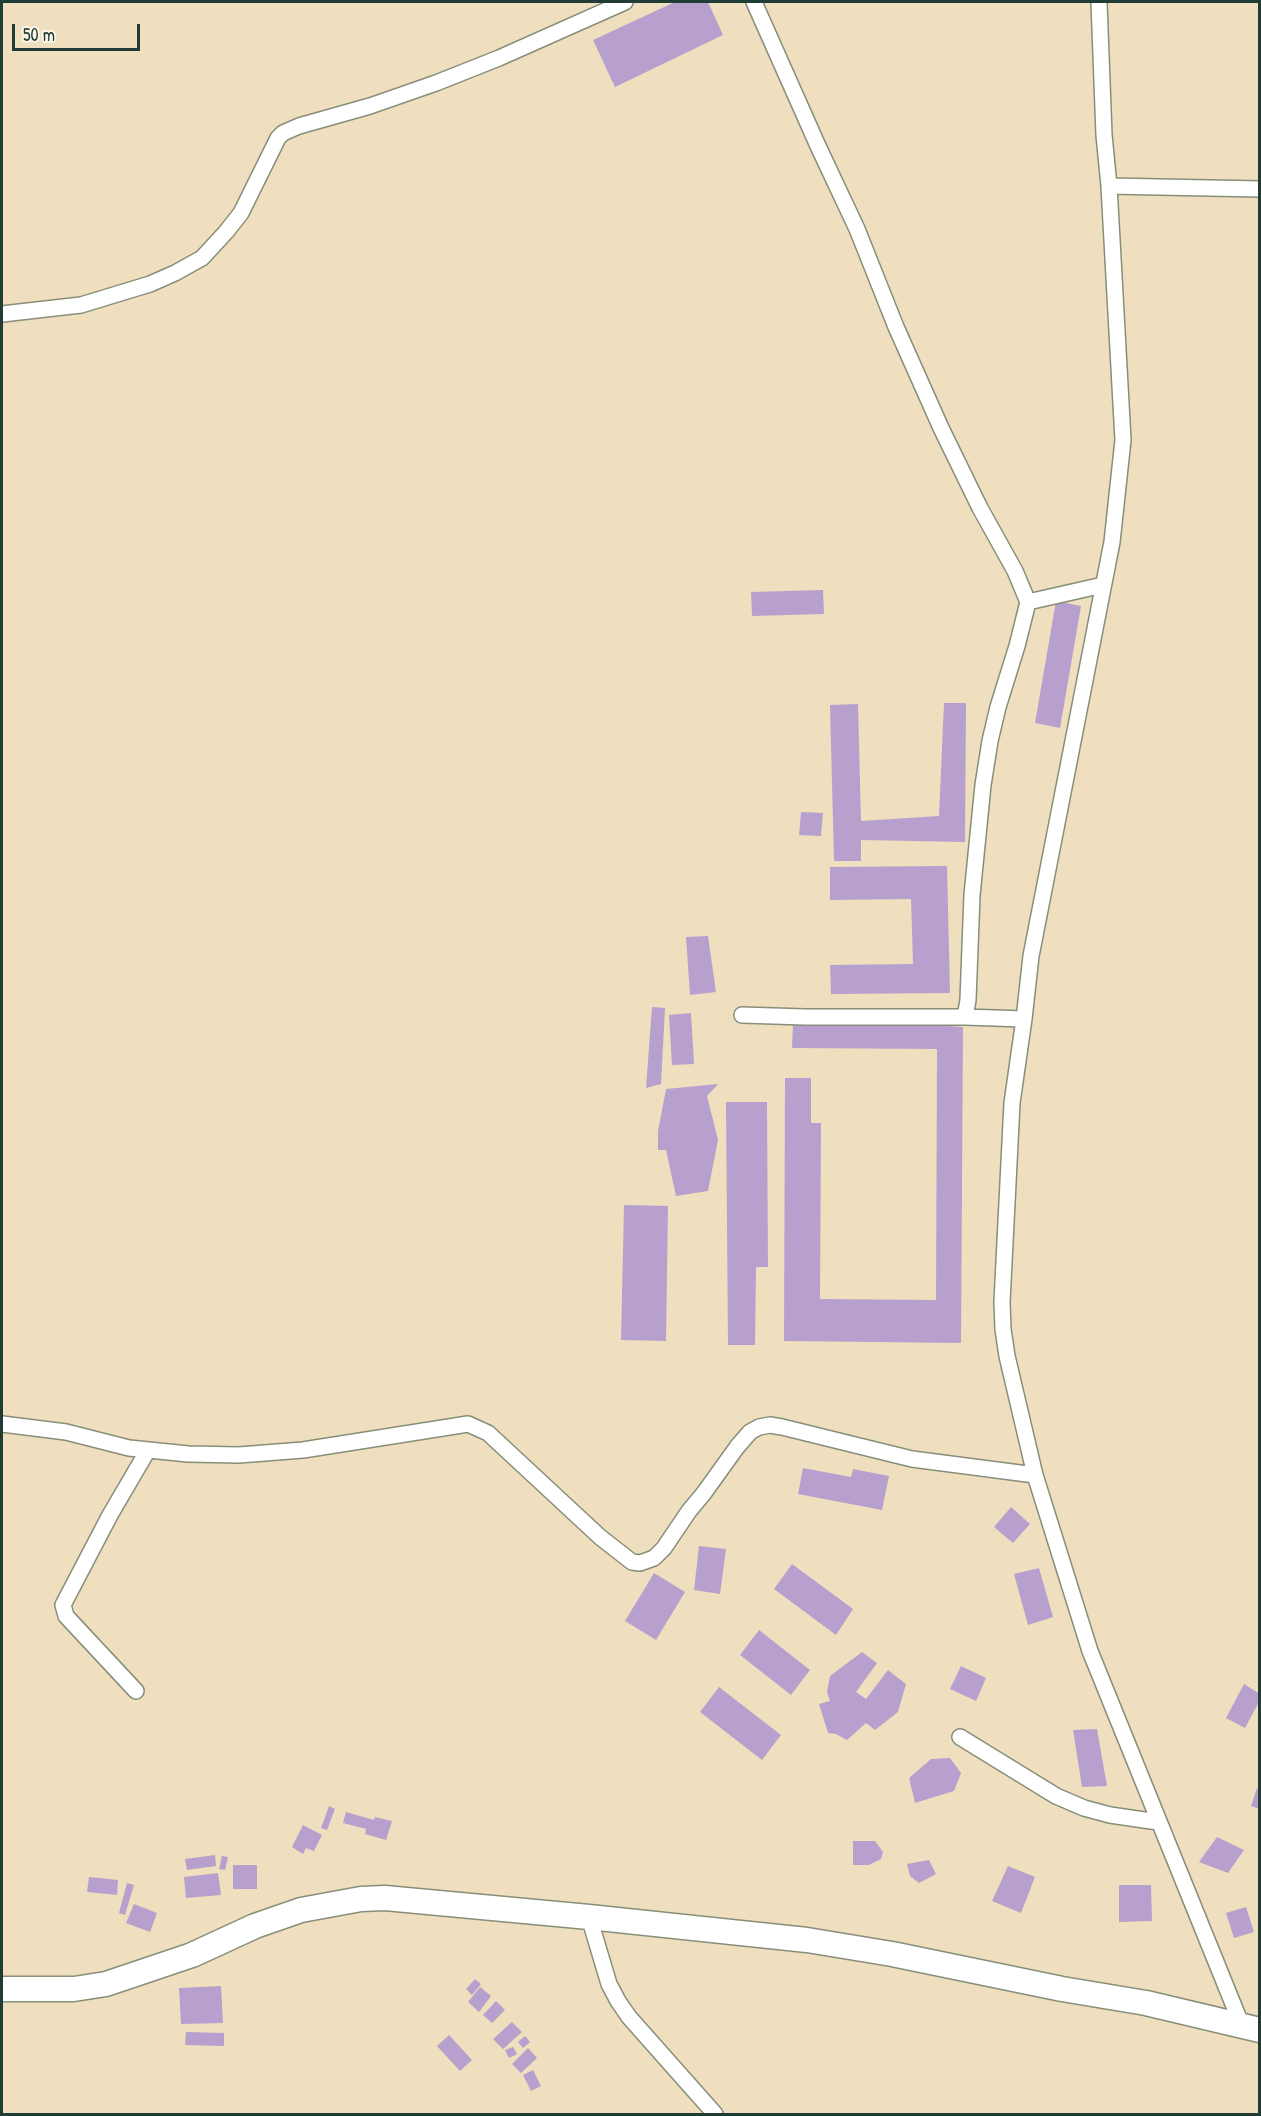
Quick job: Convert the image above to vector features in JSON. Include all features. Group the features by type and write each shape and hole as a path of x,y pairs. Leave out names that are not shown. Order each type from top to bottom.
{"main road":[{"path":"2,1989 74,1989 106,1984 192,1955 271,1920 301,1910 361,1899 385,1898 807,1940 892,1953 1062,1989 1146,2004 1251,2028"}],"street":[{"path":"2,314 81,305 134,290 176,273 202,258 241,213 278,138 283,133 436,83 500,58 625,2"},
{"path":"754,2 857,229 896,327 941,428 980,508 1015,571 1028,602 998,707 985,774 972,895 968,1000 965,1017"},
{"path":"1099,2 1104,135 1109,186 1123,440 1112,542 1031,956 1012,1103 1002,1302 1003,1329 1007,1356 1035,1475 1090,1651 1158,1822 1251,2028"},
{"path":"1109,186 1260,189"},
{"path":"1028,602 1103,585"},
{"path":"742,1015 1024,1019"},
{"path":"2,1424 66,1432 129,1448 188,1454 239,1455 303,1450 468,1424 477,1426 488,1433 600,1537 632,1562 640,1563 654,1558 664,1548 689,1510 704,1494 742,1440 759,1427 770,1425 782,1427 912,1459 1035,1475"},
{"path":"136,1691 66,1616 63,1605 110,1515 148,1450"},
{"path":"960,1737 1065,1800 1110,1815 1158,1822"},
{"path":"589,1917 609,1984 618,2001 629,2017 715,2115"}],"building":[{"path":"675,2 708,2 723,35 615,87 593,40"},
{"path":"823,590 824,614 752,616 751,592"},
{"path":"1056,601 1081,606 1060,728 1035,723"},
{"path":"944,703 966,703 965,842 861,840 861,861 834,861 830,705 858,704 861,821 939,816"},
{"path":"801,812 823,813 821,836 799,835"},
{"path":"947,866 950,993 831,994 830,965 913,964 911,899 830,900 830,867"},
{"path":"708,936 716,992 690,995 686,937"},
{"path":"652,1007 665,1008 661,1084 646,1088"},
{"path":"691,1013 694,1064 672,1065 669,1015"},
{"path":"805,1017 963,1027 961,1343 784,1341 785,1078 811,1078 811,1123 821,1123 820,1299 936,1300 937,1049 792,1048 793,1023"},
{"path":"718,1084 707,1096 718,1140 708,1191 676,1196 666,1150 658,1150 658,1131 666,1089"},
{"path":"726,1102 767,1102 768,1267 756,1267 755,1345 728,1345"},
{"path":"624,1205 668,1206 666,1341 621,1340"},
{"path":"803,1468 851,1477 853,1469 889,1476 882,1510 798,1494"},
{"path":"1011,1507 1030,1524 1013,1543 994,1527"},
{"path":"699,1546 726,1549 720,1594 694,1590"},
{"path":"792,1564 853,1609 836,1635 774,1589"},
{"path":"1039,1568 1053,1617 1028,1625 1014,1574"},
{"path":"654,1573 685,1592 656,1640 625,1621"},
{"path":"759,1630 810,1670 791,1695 740,1655"},
{"path":"862,1652 877,1663 856,1692 866,1699 888,1670 906,1684 898,1712 875,1730 866,1723 847,1740 836,1734 828,1733 819,1704 830,1701 827,1692 830,1676"},
{"path":"961,1666 986,1678 976,1701 950,1689"},
{"path":"1244,1684 1260,1694 1260,1700 1245,1728 1226,1718"},
{"path":"719,1687 781,1735 762,1760 700,1712"},
{"path":"1097,1729 1107,1786 1082,1787 1073,1730"},
{"path":"950,1758 961,1773 954,1791 915,1803 909,1778 931,1759"},
{"path":"1257,1788 1260,1789 1260,1809 1251,1806"},
{"path":"329,1806 335,1809 327,1830 321,1828"},
{"path":"346,1812 374,1820 375,1817 392,1821 386,1840 365,1834 366,1829 343,1823"},
{"path":"303,1825 322,1835 314,1851 306,1848 303,1854 292,1847"},
{"path":"1217,1837 1244,1850 1228,1873 1199,1862"},
{"path":"853,1841 875,1841 883,1852 881,1859 869,1865 853,1865"},
{"path":"215,1855 216,1866 187,1870 185,1859"},
{"path":"222,1856 228,1857 225,1870 219,1869"},
{"path":"929,1860 936,1874 919,1883 910,1876 907,1864"},
{"path":"233,1865 257,1865 257,1889 233,1889"},
{"path":"1008,1866 1035,1877 1021,1913 992,1901"},
{"path":"218,1873 221,1895 186,1898 184,1877"},
{"path":"89,1877 118,1880 117,1895 87,1892"},
{"path":"127,1883 134,1885 125,1915 119,1913"},
{"path":"1119,1885 1151,1885 1152,1921 1119,1922"},
{"path":"134,1904 157,1913 150,1932 126,1923"},
{"path":"1246,1907 1254,1932 1234,1938 1226,1913"},
{"path":"475,1979 481,1984 472,1995 466,1989"},
{"path":"221,1986 223,2023 181,2024 179,1988"},
{"path":"480,1987 491,1996 479,2012 468,2002"},
{"path":"496,2001 505,2010 492,2023 483,2015"},
{"path":"512,2022 522,2032 503,2049 493,2039"},
{"path":"186,2032 224,2033 224,2046 185,2045"},
{"path":"449,2035 472,2060 460,2071 437,2046"},
{"path":"525,2036 530,2042 523,2048 518,2042"},
{"path":"513,2047 517,2054 509,2058 505,2050"},
{"path":"528,2048 537,2058 521,2073 512,2064"},
{"path":"533,2070 541,2086 531,2091 523,2075"}]}
